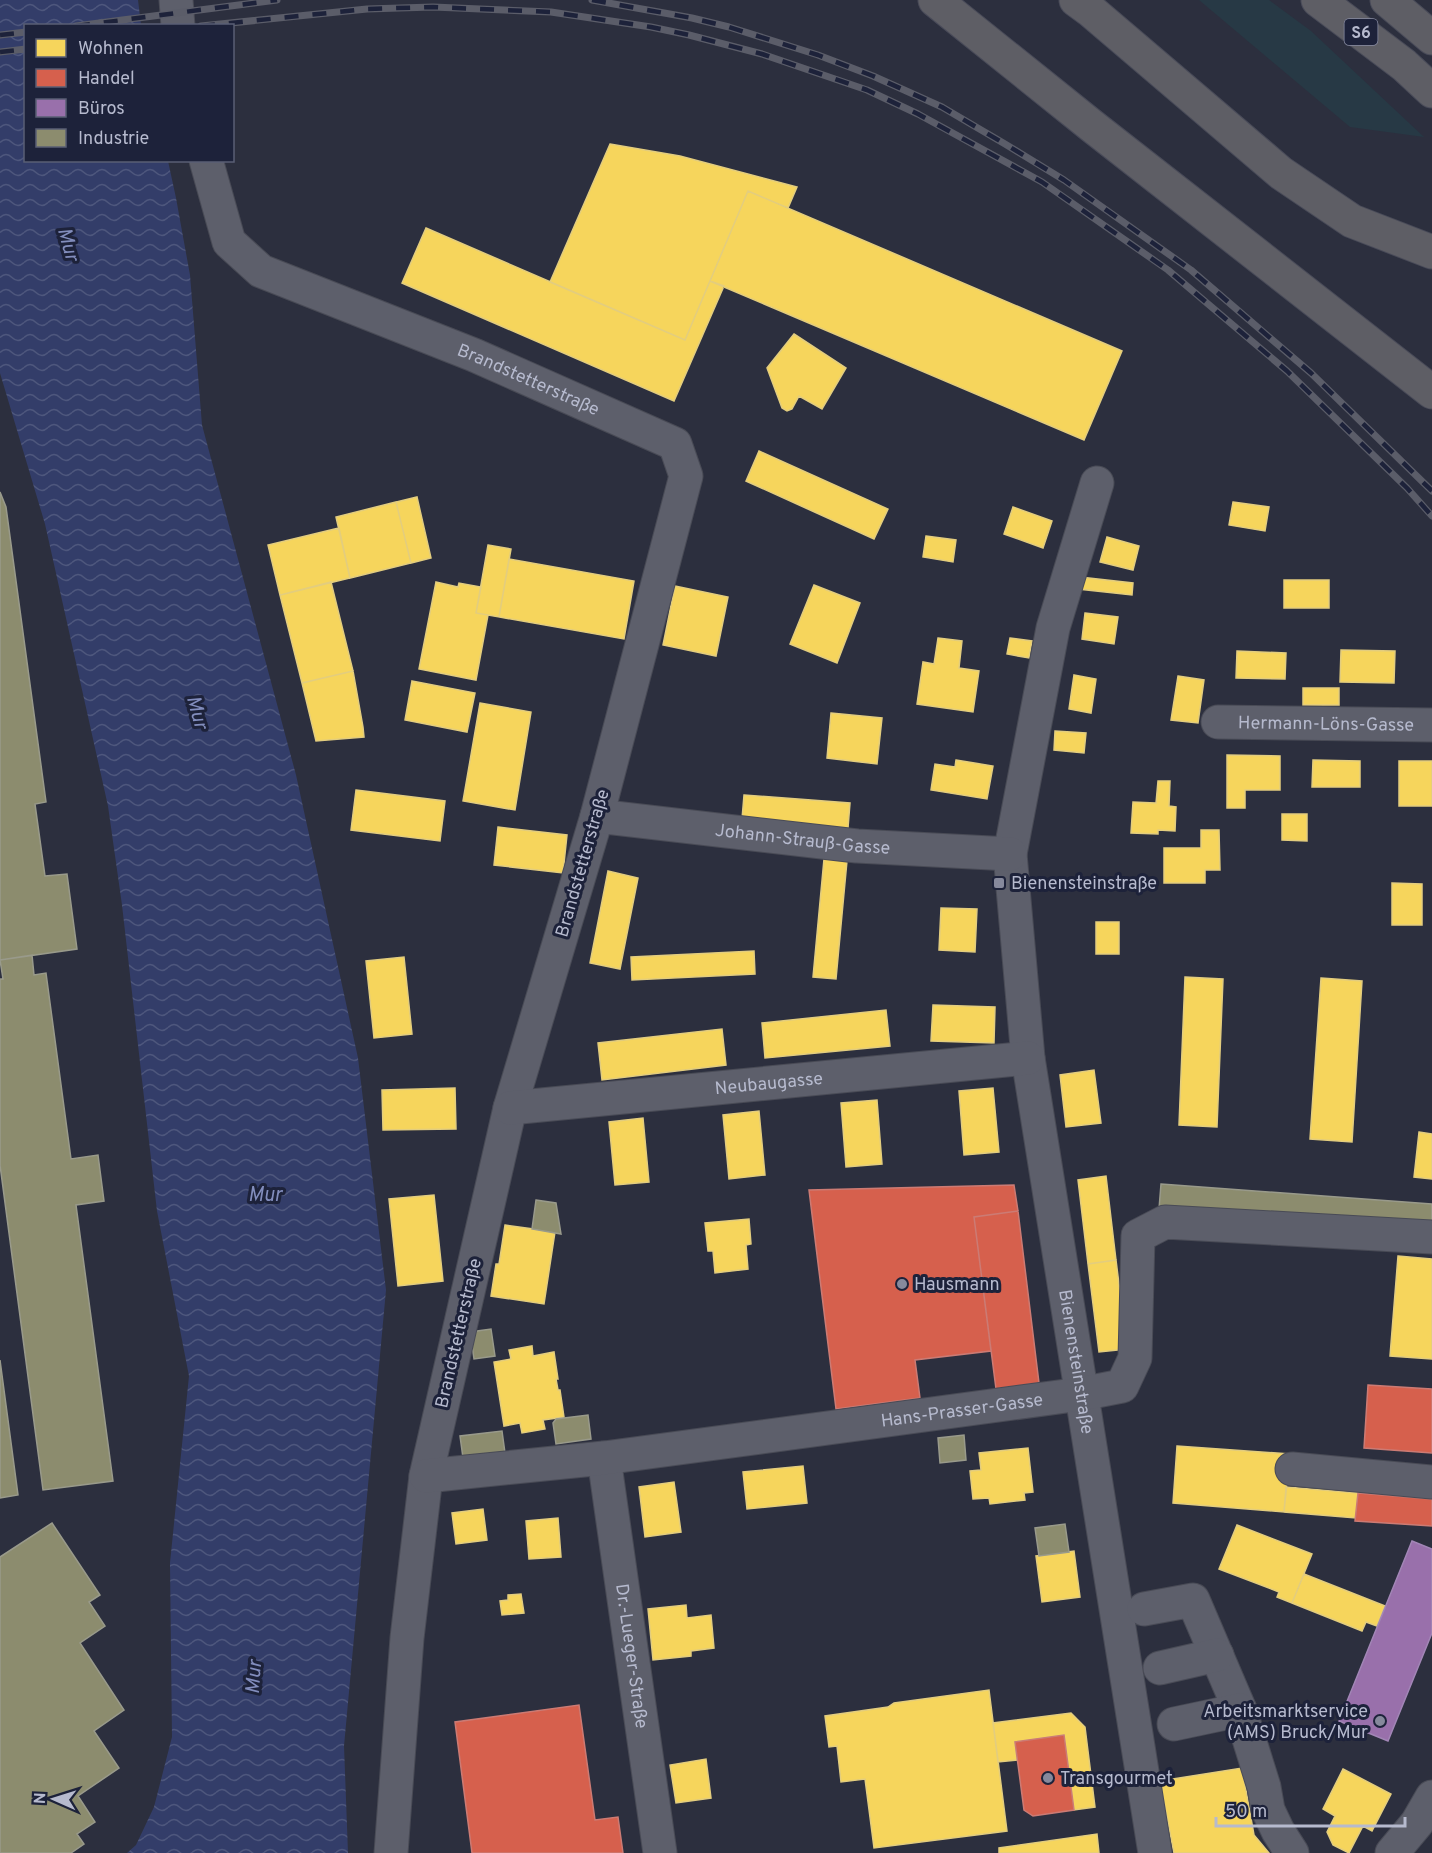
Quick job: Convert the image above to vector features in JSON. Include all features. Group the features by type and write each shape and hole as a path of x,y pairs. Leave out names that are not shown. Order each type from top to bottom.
{"highway":[{"path":"935,0 1432,392"},
{"path":"1076,0 1281,173 1352,221 1430,252"},
{"name":"S6","path":"1318,0 1404,65 1432,91"},
{"name":"S6","path":"1395,6 1432,39"}],"street":[{"path":"176,0 178,24"},
{"name":"Brandstetterstraße","path":"207,162 229,243 261,272 474,355 675,444 686,476 597,816 510,1108 426,1476 407,1638 391,1853"},
{"name":"Bienensteinstraße","path":"1097,483 1053,628 1010,854 1028,1058 1155,1853"},
{"name":"Hermann-Löns-Gasse","path":"1218,722 1432,725"},
{"name":"Johann-Strauß-Gasse","path":"597,816 857,846 1010,854"},
{"name":"Neubaugasse","path":"510,1108 1028,1058"},
{"name":"Hans-Prasser-Gasse","path":"426,1476 604,1458 1081,1394 1122,1386 1135,1358 1138,1236 1166,1222 1432,1237"},
{"name":"Dr.-Lueger-Straße","path":"604,1458 660,1853"},
{"path":"1292,1469 1432,1482"},
{"path":"1144,1609 1193,1600 1240,1710 1264,1787 1268,1810 1292,1853"},
{"path":"1160,1668 1217,1655"},
{"path":"1174,1724 1240,1710"},
{"path":"1392,1853 1417,1822 1432,1797"}],"shaded area":[{"path":"1199,0 1269,0 1311,31 1424,137 1350,127"}],"water":[{"name":"Mur","path":"0,0 138,0 141,24 24,24 24,162 168,162 190,275 202,425 296,775 358,1058 386,1290 344,1746 348,1853 127,1853 136,1845 154,1807 172,1737 170,1563 189,1376 157,1211 122,905 108,806 45,524 0,373"}],"building: Wohnen":[{"path":"610,144 680,156 797,187 788,208 748,191 685,340 550,282"},
{"path":"748,191 1122,351 1084,440 710,281"},
{"path":"426,228 685,340 710,281 724,286 674,401 402,283"},
{"path":"794,334 846,368 822,409 799,396 792,409 787,411 782,408 767,368"},
{"path":"759,451 888,509 874,539 746,481"},
{"path":"417,497 431,558 411,563 396,502"},
{"path":"396,502 411,563 350,578 336,517"},
{"path":"1233,502 1269,507 1265,531 1229,525"},
{"path":"1013,507 1052,521 1043,548 1004,534"},
{"path":"339,528 350,578 280,595 268,545"},
{"path":"926,536 956,540 953,562 923,557"},
{"path":"1107,537 1139,546 1133,570 1100,562"},
{"path":"488,545 511,549 499,617 476,613"},
{"path":"509,559 634,581 624,639 499,617"},
{"path":"1080,577 1133,583 1132,595 1078,589"},
{"path":"1284,580 1329,580 1329,608 1284,608"},
{"path":"331,582 353,671 302,683 280,595"},
{"path":"436,582 458,587 459,583 481,587 476,613 488,615 476,680 419,669"},
{"path":"814,585 860,603 837,663 790,644"},
{"path":"675,586 728,597 716,656 663,645"},
{"path":"1085,613 1118,617 1114,644 1082,639"},
{"path":"938,638 962,641 959,668 979,671 973,712 917,704 923,662 934,664"},
{"path":"1010,638 1032,641 1029,658 1007,654"},
{"path":"1341,650 1395,651 1394,683 1340,682"},
{"path":"1237,651 1286,653 1285,679 1236,678"},
{"path":"353,671 364,737 316,741 302,683"},
{"path":"1074,675 1096,679 1091,713 1069,709"},
{"path":"1178,676 1204,680 1198,723 1171,720"},
{"path":"412,681 475,693 467,732 405,720"},
{"path":"1303,688 1339,688 1339,705 1303,705"},
{"path":"480,703 531,712 515,810 463,801"},
{"path":"831,713 882,718 877,764 827,758"},
{"path":"1055,731 1086,733 1084,753 1054,750"},
{"path":"1227,755 1280,756 1280,790 1245,790 1245,808 1227,808"},
{"path":"956,760 993,766 987,799 931,790 935,764 955,767"},
{"path":"1313,760 1360,761 1360,787 1312,787"},
{"path":"1399,761 1432,761 1432,806 1399,806"},
{"path":"1158,781 1170,781 1169,806 1176,807 1175,831 1158,830 1158,834 1131,833 1133,802 1156,803"},
{"path":"356,790 445,801 440,841 351,830"},
{"path":"744,795 850,803 848,828 742,819"},
{"path":"1282,814 1307,814 1307,841 1282,840"},
{"path":"498,827 567,835 563,873 494,865"},
{"path":"1201,830 1219,830 1220,870 1205,870 1205,883 1164,883 1164,848 1201,848"},
{"path":"824,859 847,861 836,979 813,977"},
{"path":"608,871 638,878 620,969 590,963"},
{"path":"1392,883 1422,884 1422,925 1392,925"},
{"path":"941,908 977,909 975,952 939,950"},
{"path":"1096,922 1119,922 1119,954 1096,954"},
{"path":"754,951 755,974 632,980 631,957"},
{"path":"404,957 412,1034 374,1038 366,961"},
{"path":"1185,977 1223,979 1217,1127 1179,1125"},
{"path":"1321,978 1362,981 1352,1142 1310,1139"},
{"path":"933,1005 995,1007 994,1043 931,1041"},
{"path":"886,1010 890,1046 765,1058 762,1023"},
{"path":"722,1029 726,1065 602,1080 598,1043"},
{"path":"1094,1070 1101,1123 1066,1127 1060,1075"},
{"path":"455,1088 456,1129 383,1130 382,1090"},
{"path":"993,1088 999,1152 964,1155 959,1091"},
{"path":"877,1100 882,1164 846,1167 841,1103"},
{"path":"759,1111 765,1175 729,1179 723,1115"},
{"path":"643,1118 649,1182 615,1185 609,1122"},
{"path":"1419,1132 1432,1134 1432,1179 1414,1177"},
{"path":"1106,1176 1116,1260 1088,1264 1078,1180"},
{"path":"434,1195 443,1281 398,1286 389,1199"},
{"path":"749,1219 751,1244 746,1245 748,1269 715,1273 713,1251 708,1251 705,1223"},
{"path":"505,1225 555,1232 544,1304 491,1296"},
{"path":"1398,1256 1432,1259 1432,1359 1390,1356"},
{"path":"1116,1260 1127,1349 1099,1352 1088,1264"},
{"path":"532,1346 533,1356 554,1352 558,1379 556,1379 564,1417 543,1420 545,1429 522,1433 520,1423 504,1426 494,1362 511,1359 509,1350"},
{"path":"1177,1446 1290,1454 1284,1512 1173,1503"},
{"path":"1028,1448 1033,1492 1024,1493 1025,1500 990,1504 989,1498 973,1499 970,1471 981,1470 979,1453"},
{"path":"803,1466 807,1503 747,1509 743,1472"},
{"path":"674,1482 681,1532 645,1537 639,1487"},
{"path":"1286,1487 1358,1493 1356,1518 1284,1512"},
{"path":"483,1509 487,1540 456,1544 452,1513"},
{"path":"558,1518 561,1557 529,1559 526,1521"},
{"path":"1237,1525 1312,1554 1292,1603 1277,1597 1279,1592 1219,1569"},
{"path":"1074,1551 1080,1597 1042,1602 1036,1556"},
{"path":"1304,1574 1385,1606 1377,1626 1366,1622 1362,1631 1292,1603"},
{"path":"521,1594 524,1613 502,1615 500,1601 508,1600 508,1595"},
{"path":"686,1605 687,1618 711,1615 714,1648 691,1651 691,1656 653,1660 648,1609"},
{"path":"989,1690 1007,1831 874,1848 865,1779 841,1782 837,1746 829,1747 825,1716 888,1707 894,1703"},
{"path":"1071,1713 1085,1727 1095,1807 1074,1810 1064,1735 1015,1742 1017,1760 998,1762 993,1723"},
{"path":"706,1759 711,1798 676,1803 670,1765"},
{"path":"1242,1768 1254,1835 1269,1853 1174,1853 1160,1781"},
{"path":"1343,1769 1391,1794 1372,1831 1363,1826 1349,1853 1333,1845 1327,1832 1335,1816 1323,1809"},
{"path":"1097,1834 1099,1853 999,1853 999,1848"}],"building: Handel":[{"name":"Hausmann","path":"1014,1185 1018,1211 974,1217 991,1351 915,1360 920,1398 836,1409 809,1190"},
{"name":"Hausmann","path":"1018,1211 1039,1383 996,1389 974,1217"},
{"path":"1368,1385 1432,1389 1432,1453 1364,1448"},
{"path":"1358,1493 1432,1499 1432,1526 1355,1521"},
{"path":"579,1705 595,1820 618,1817 623,1853 472,1853 455,1722"},
{"path":"1064,1735 1074,1810 1033,1816 1024,1810 1015,1742"}],"building: Büros":[{"path":"1412,1541 1432,1549 1432,1633 1388,1741 1339,1721"}],"building: Industrie":[{"path":"0,492 6,507 46,802 35,804 45,876 67,874 77,949 0,960"},
{"path":"32,955 34,975 46,973 71,1159 98,1155 104,1201 76,1205 113,1481 43,1490 0,1165 0,979 3,979 0,960"},
{"path":"1161,1184 1432,1204 1432,1229 1159,1209"},
{"path":"536,1200 556,1203 561,1234 532,1229"},
{"path":"491,1329 495,1356 474,1359 470,1332"},
{"path":"0,1360 18,1495 0,1498"},
{"path":"588,1415 591,1439 556,1444 553,1423 556,1419"},
{"path":"502,1431 505,1453 463,1458 460,1436"},
{"path":"964,1435 966,1460 940,1463 938,1438"},
{"path":"52,1523 100,1595 89,1602 105,1626 80,1643 124,1710 94,1731 119,1768 78,1796 95,1822 77,1834 84,1844 71,1853 0,1853 0,1557"},
{"path":"1065,1524 1069,1552 1039,1556 1035,1528"}],"railway":[{"path":"91,24 277,0"},
{"path":"592,0 729,27 818,55 873,76 942,107 1064,180 1191,270 1311,373 1432,491"},
{"path":"221,24 367,9 433,7 551,12 689,35 762,54 867,90 918,114 1042,182 1168,270 1287,371 1407,488 1432,516"},
{"path":"0,35 24,32"},
{"path":"0,52 24,49"}],"place":[{"name":"Bienensteinstraße","path":"999,883"},
{"name":"Hausmann","path":"902,1284"},
{"name":"Arbeitsmarktservice (AMS) Bruck/Mur","path":"1380,1721"},
{"name":"Transgourmet","path":"1048,1778"}]}
